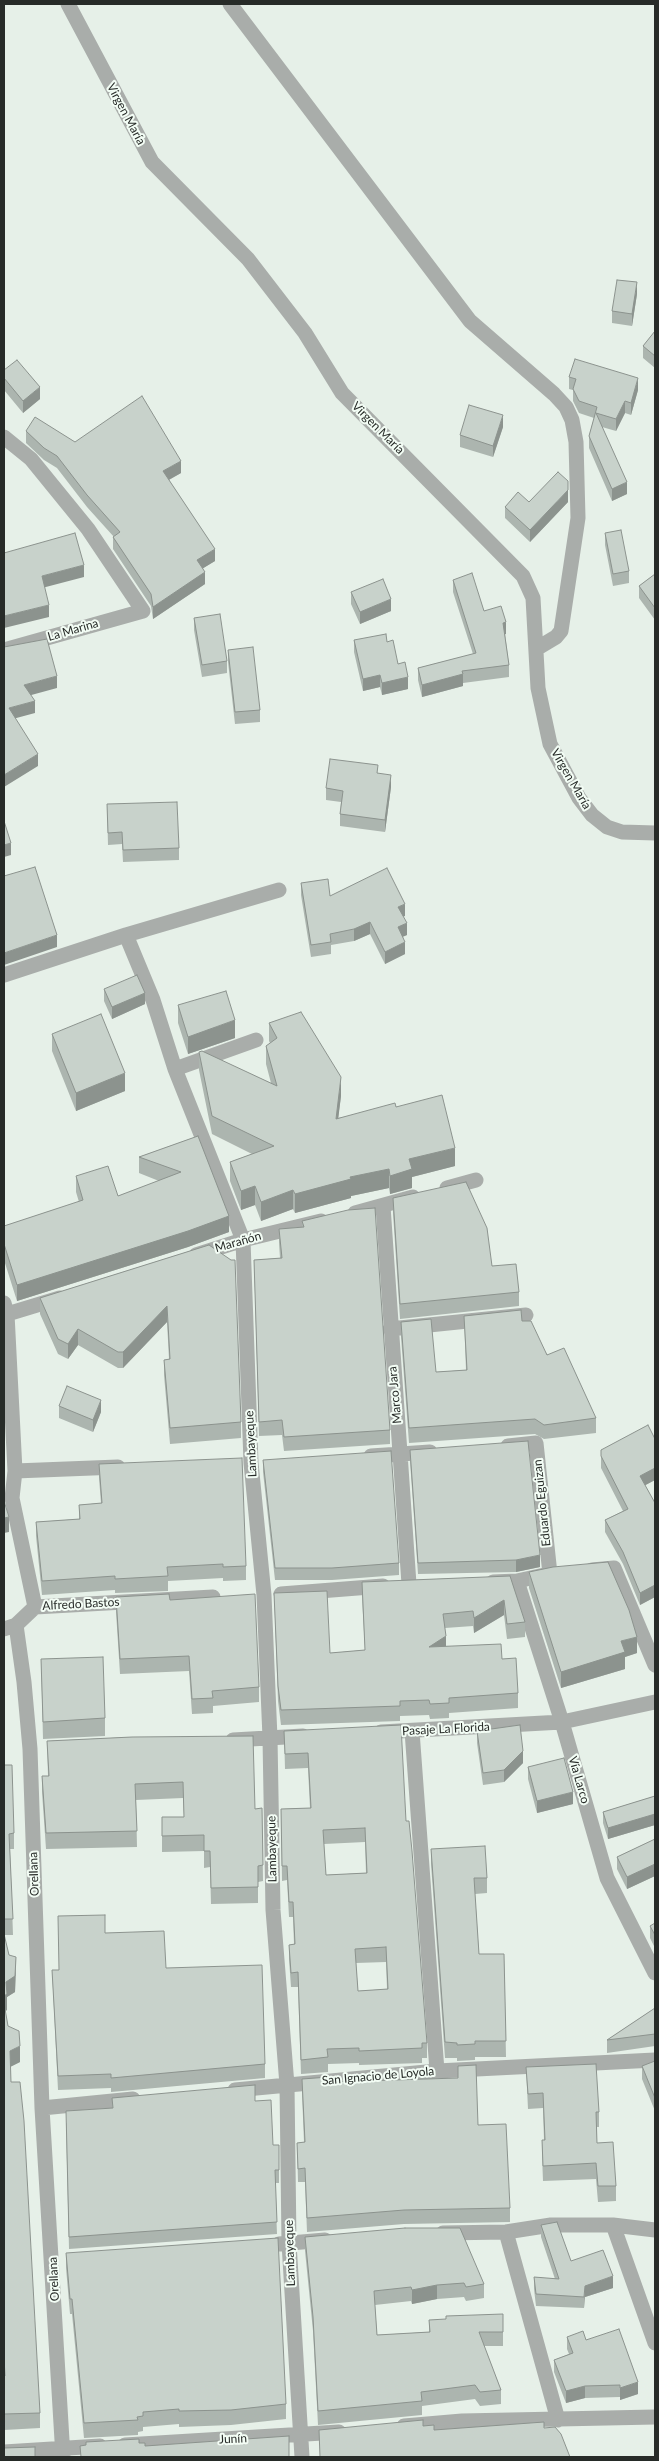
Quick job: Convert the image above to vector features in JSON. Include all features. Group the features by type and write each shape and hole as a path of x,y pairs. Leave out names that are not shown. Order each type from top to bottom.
{"street":[{"name":"Virgen María","path":"68,4 152,162 248,259 305,334 342,393 523,576 533,598 538,688 550,744 580,798 592,815 607,827 622,832 655,833"},
{"path":"230,4 470,321 554,394 566,407 576,442 578,518 561,631 556,637 536,649"},
{"path":"4,437 31,460 88,528 70,534"},
{"name":"La Marina","path":"4,650 143,611 88,528"},
{"path":"4,975 61,958 126,935 279,890"},
{"name":"Lambayeque","path":"126,935 153,1000 175,1069 243,1240 256,1463 259,1595 270,1738 272,1910 287,2085 289,2243 302,2457"},
{"path":"175,1069 256,1040"},
{"name":"Marañón","path":"186,1258 243,1240 383,1206 476,1180"},
{"name":"Marco Jara","path":"383,1206 409,1584"},
{"path":"35,1607 12,1498 15,1471 5,1311 73,1294"},
{"path":"390,1329 526,1315"},
{"name":"Eduardo Eguizan","path":"497,1446 536,1444 550,1574"},
{"path":"361,1456 449,1450"},
{"path":"231,1464 256,1463"},
{"path":"15,1471 133,1467"},
{"path":"478,1582 517,1581 550,1574 614,1568 655,1665"},
{"name":"Vía Larco","path":"517,1581 562,1722 607,1878 655,1973"},
{"path":"259,1595 428,1584"},
{"name":"Alfredo Bastos","path":"35,1607 224,1597"},
{"name":"Orellana","path":"35,1607 10,1627 24,1682 30,1749 42,2108 58,2259 63,2453"},
{"name":"Pasaje La Florida","path":"365,1733 562,1722 655,1702"},
{"path":"412,1731 436,2071"},
{"path":"222,1740 317,1736"},
{"path":"30,1749 49,1748"},
{"name":"San Ignacio de Loyola","path":"218,2091 436,2071 655,2060"},
{"path":"42,2108 150,2098"},
{"path":"432,2232 506,2232 552,2225 613,2225 655,2230"},
{"path":"613,2225 655,2343"},
{"path":"506,2232 558,2420"},
{"path":"259,2245 337,2239"},
{"path":"386,2428 462,2421 655,2417"},
{"name":"Junín","path":"4,2452 63,2453 358,2431"}],"building":[{"path":"617,280 637,282 632,314 612,311"},
{"path":"655,331 655,356 643,346"},
{"path":"575,359 638,378 631,403 625,401 616,419 596,413 627,482 612,489 589,436 597,407 579,401 573,389 576,379 569,377"},
{"path":"17,360 40,387 23,401 4,378 4,370"},
{"path":"142,396 181,461 163,471 215,549 197,560 205,572 153,607 151,594 113,537 120,532 87,495 57,456 44,448 26,431 35,417 75,442"},
{"path":"469,405 503,415 493,446 460,435"},
{"path":"558,472 568,481 568,490 530,530 505,507 518,492 529,502"},
{"path":"621,530 629,571 613,574 605,533"},
{"path":"75,533 84,565 42,576 49,605 4,616 4,553"},
{"path":"472,573 484,611 501,606 506,622 503,623 509,665 462,671 463,674 422,685 418,668 476,653 453,580"},
{"path":"655,574 655,608 639,586"},
{"path":"383,579 391,599 360,612 351,592"},
{"path":"220,614 227,661 202,665 194,618"},
{"path":"386,634 387,642 393,640 398,664 405,662 408,677 382,683 380,675 363,679 354,640"},
{"path":"47,639 57,676 24,685 35,701 9,708 38,754 4,775 4,647"},
{"path":"253,647 260,710 235,712 228,650"},
{"path":"330,759 378,765 377,773 391,775 385,820 340,814 343,791 326,788"},
{"path":"177,802 179,848 123,850 122,832 108,833 107,804"},
{"path":"4,821 11,843 4,845"},
{"path":"35,867 57,935 4,953 4,876"},
{"path":"387,868 405,904 398,907 407,923 398,927 405,942 385,952 370,922 354,929 330,934 331,942 311,945 301,883 328,879 330,896"},
{"path":"137,975 145,993 112,1007 104,989"},
{"path":"226,991 235,1020 188,1037 178,1005"},
{"path":"301,1012 341,1077 336,1119 395,1103 396,1107 442,1095 455,1148 409,1159 412,1169 390,1176 389,1169 350,1177 351,1179 295,1194 293,1190 261,1202 255,1186 241,1191 230,1162 274,1146 212,1116 199,1052 202,1051 277,1086 266,1046 277,1038 269,1023"},
{"path":"101,1014 125,1073 76,1093 52,1034"},
{"path":"198,1136 229,1216 188,1231 17,1285 4,1244 4,1226 83,1200 76,1176 108,1166 118,1196 181,1172 139,1157"},
{"path":"466,1182 487,1228 492,1266 516,1264 519,1292 400,1304 393,1198"},
{"path":"375,1208 390,1430 284,1437 282,1420 259,1422 254,1260 282,1258 279,1229 304,1227 302,1221 348,1210"},
{"path":"209,1245 231,1260 235,1260 241,1422 170,1428 164,1360 170,1359 167,1306 123,1352 118,1352 78,1329 68,1344 58,1339 40,1298"},
{"path":"521,1310 522,1321 531,1321 547,1355 564,1348 596,1418 544,1425 535,1419 409,1428 401,1322 431,1319 436,1372 467,1370 464,1316"},
{"path":"67,1386 101,1400 93,1420 59,1406"},
{"path":"648,1425 655,1439 655,1468 640,1476 655,1503 655,1585 640,1593 623,1552 605,1520 628,1509 601,1456 601,1450"},
{"path":"528,1441 540,1555 516,1560 418,1563 410,1450"},
{"path":"391,1451 399,1563 332,1568 275,1568 263,1460"},
{"path":"242,1458 246,1566 223,1567 223,1564 167,1567 168,1576 115,1579 115,1576 42,1581 36,1522 80,1519 79,1505 102,1503 99,1464"},
{"path":"4,1501 9,1517 4,1518"},
{"path":"608,1562 629,1610 637,1637 621,1641 625,1652 561,1672 529,1572 553,1567"},
{"path":"510,1576 525,1622 507,1624 504,1600 474,1618 473,1611 443,1614 446,1636 429,1647 501,1644 502,1659 516,1658 518,1693 449,1698 449,1703 430,1704 429,1700 400,1701 400,1706 281,1710 278,1686 274,1593 327,1591 330,1653 365,1650 362,1582"},
{"path":"169,1594 170,1600 255,1594 259,1687 212,1691 213,1698 192,1699 189,1656 120,1659 116,1597"},
{"path":"103,1657 105,1718 43,1722 41,1659"},
{"path":"401,1725 406,1821 409,1821 412,1851 427,2043 422,2043 422,2048 359,2051 359,2048 327,2049 328,2057 301,2060 298,1972 291,1973 289,1945 295,1944 293,1902 289,1902 287,1866 282,1866 281,1809 311,1808 308,1753 285,1754 284,1731","holes":["365,1828 367,1873 326,1875 323,1830","386,1947 388,1989 358,1991 355,1949"]},
{"path":"520,1725 523,1751 504,1770 483,1773 477,1731"},
{"path":"253,1736 255,1809 262,1808 263,1865 258,1866 258,1887 211,1888 210,1851 204,1851 204,1835 162,1836 162,1817 184,1817 183,1782 135,1784 137,1831 46,1833 42,1776 49,1776 47,1741 132,1737"},
{"path":"564,1758 573,1792 537,1801 528,1767"},
{"path":"4,1765 12,1765 14,1833 9,1834 13,1919 4,1919"},
{"path":"655,1796 655,1814 608,1828 603,1812"},
{"path":"655,1839 655,1864 627,1877 617,1857"},
{"path":"485,1846 487,1878 474,1878 479,1954 504,1954 506,2041 475,2041 475,2044 457,2045 457,2043 445,2042 431,1849"},
{"path":"105,1915 105,1933 164,1931 166,1968 262,1965 265,2064 111,2078 111,2074 58,2076 52,1970 59,1970 58,1916"},
{"path":"655,1923 655,1935 650,1926"},
{"path":"4,1934 9,1955 16,1957 15,1976 6,1982 7,1994 4,1996"},
{"path":"4,2003 8,2026 19,2031 20,2046 10,2051 11,2082 20,2082 24,2121 40,2413 4,2414"},
{"path":"655,2008 655,2034 607,2040"},
{"path":"655,2061 655,2098 642,2066"},
{"path":"596,2064 599,2112 596,2112 597,2143 613,2142 616,2186 598,2186 596,2163 543,2166 542,2140 545,2140 543,2093 528,2094 526,2067"},
{"path":"476,2065 478,2125 506,2124 510,2208 404,2210 307,2218 305,2168 298,2169 297,2143 305,2142 302,2079 329,2077 329,2082 458,2078 458,2066"},
{"path":"255,2085 255,2101 271,2100 273,2145 279,2145 279,2170 275,2170 277,2222 69,2237 66,2111 113,2108 112,2098"},
{"path":"557,2222 571,2261 603,2250 613,2276 585,2286 584,2297 536,2294 534,2277 559,2279 541,2225"},
{"path":"405,2228 460,2228 484,2284 466,2287 464,2283 437,2285 412,2290 411,2287 374,2291 377,2335 430,2332 429,2320 446,2319 446,2316 503,2314 503,2332 479,2332 501,2390 480,2392 475,2385 421,2392 422,2401 318,2411 313,2317 305,2237"},
{"path":"278,2238 286,2404 231,2410 179,2411 179,2409 143,2412 143,2416 137,2417 138,2420 84,2423 66,2253"},
{"path":"619,2329 638,2382 620,2388 620,2385 585,2386 566,2391 554,2360 573,2353 567,2337 583,2331 586,2340"},
{"path":"423,2420 423,2426 434,2425 434,2430 544,2422 544,2428 555,2427 561,2434 570,2457 320,2457 319,2430"},
{"path":"289,2436 289,2457 81,2457 80,2446 86,2445 86,2442 139,2439 139,2443 145,2443 145,2446"},
{"path":"35,2447 35,2457 4,2457 4,2448"}]}
